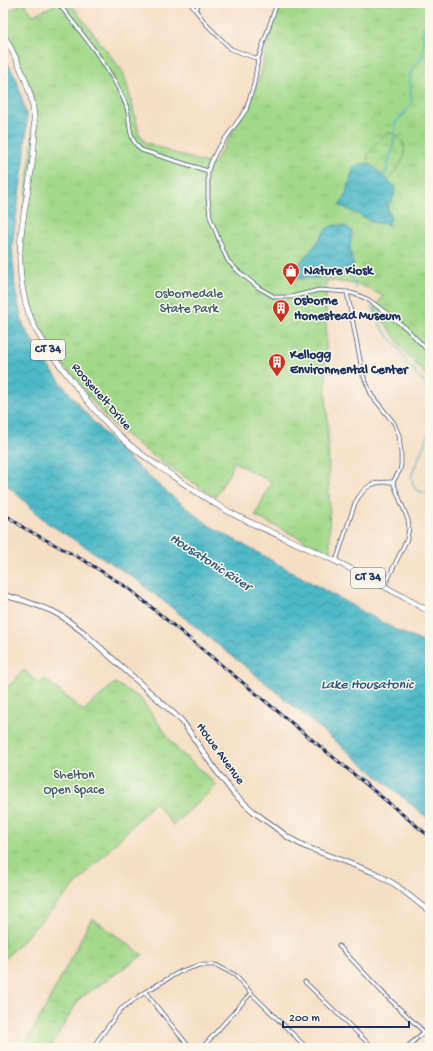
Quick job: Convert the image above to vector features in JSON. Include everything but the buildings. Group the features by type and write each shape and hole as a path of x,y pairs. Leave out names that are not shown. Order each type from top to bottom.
{"main road":[{"name":"Roosevelt Drive","path":"3,34 20,66 28,86 33,108 34,132 21,237 20,262 23,290 28,312 36,331 47,348 104,420 124,440 152,462 214,504 238,517 336,562 430,612"},
{"name":"Howe Avenue","path":"3,595 52,611 84,632 182,721 227,785 240,800 272,825 306,847 380,875 396,885 430,912"}],"street":[{"path":"58,3 92,48 117,86 126,107 131,136 135,144 141,150 208,172"},
{"path":"190,3 208,25 231,49 258,59"},
{"path":"196,10 199,3"},
{"path":"277,3 258,59 254,84 246,110 217,150 208,172 210,217 228,261 259,288 275,297 291,297 319,290 347,292 358,295 406,328 430,353"},
{"path":"347,292 363,375 372,396 394,423 399,435 401,465 400,470 393,482"},
{"path":"336,562 358,497 372,484 393,482"},
{"path":"384,587 407,539 409,528 408,520 393,482"},
{"path":"339,946 382,992 424,1032 430,1035"},
{"path":"92,1048 121,1009 146,992 181,972 200,965 216,965 235,975 251,993 307,1048"},
{"path":"305,982 373,1048"},
{"path":"146,992 190,1048"},
{"path":"202,1048 251,993"},
{"path":"406,1048 424,1032"}],"green space":[{"name":"Osbornedale State Park","path":"24,3 33,15 59,3 70,3 123,72 139,133 145,142 213,165 249,104 261,74 279,3 430,3 430,380 406,353 375,309 383,296 361,285 326,280 326,397 328,427 330,553 255,516 271,482 234,462 229,474 215,497 160,461 119,430 107,419 60,361 34,314 24,283 22,258 23,223 35,112 33,95 3,23 3,14"},
{"path":"390,133 399,137 405,148 401,163 388,181 373,168 367,158 379,140"},
{"name":"Shelton Open Space","path":"24,670 39,684 45,679 83,711 115,683 140,698 177,749 217,785 173,825 155,802 3,961 3,684 9,686"},
{"path":"92,918 143,955 79,999 50,1048 24,1048"}],"water":[{"name":"Lake Housatonic","path":"3,55 17,80 27,118 25,154 12,246 15,288 23,325 45,362 82,409 120,451 163,489 210,526 398,631 430,645 430,820 256,675 181,615 133,577 46,522 3,481"},
{"path":"364,163 370,164 394,186 395,192 393,199 387,207 391,218 389,224 375,223 339,205 344,198 353,169 357,165"},
{"path":"335,225 348,227 352,231 350,249 354,268 340,275 293,279 297,267 302,260 326,230"}],"waterway":[{"path":"384,178 395,138 395,123 407,110 411,103 410,74 423,55 424,46 422,34 424,26 430,17"},
{"path":"349,271 356,288"},
{"path":"371,306 379,319 381,327 400,350 407,365 415,370 415,374 423,380 425,385 430,390"},
{"path":"430,430 412,474 415,489 421,492 430,493"}],"railway":[{"path":"3,513 24,528 85,561 128,588 430,837"}],"place":[{"name":"Nature Kiosk","path":"291,286"},
{"name":"Osborne Homestead Museum","path":"281,323"},
{"name":"Kellogg Environmental Center","path":"277,377"}],"water label":[{"name":"Housatonic River","path":"210,563"}]}
